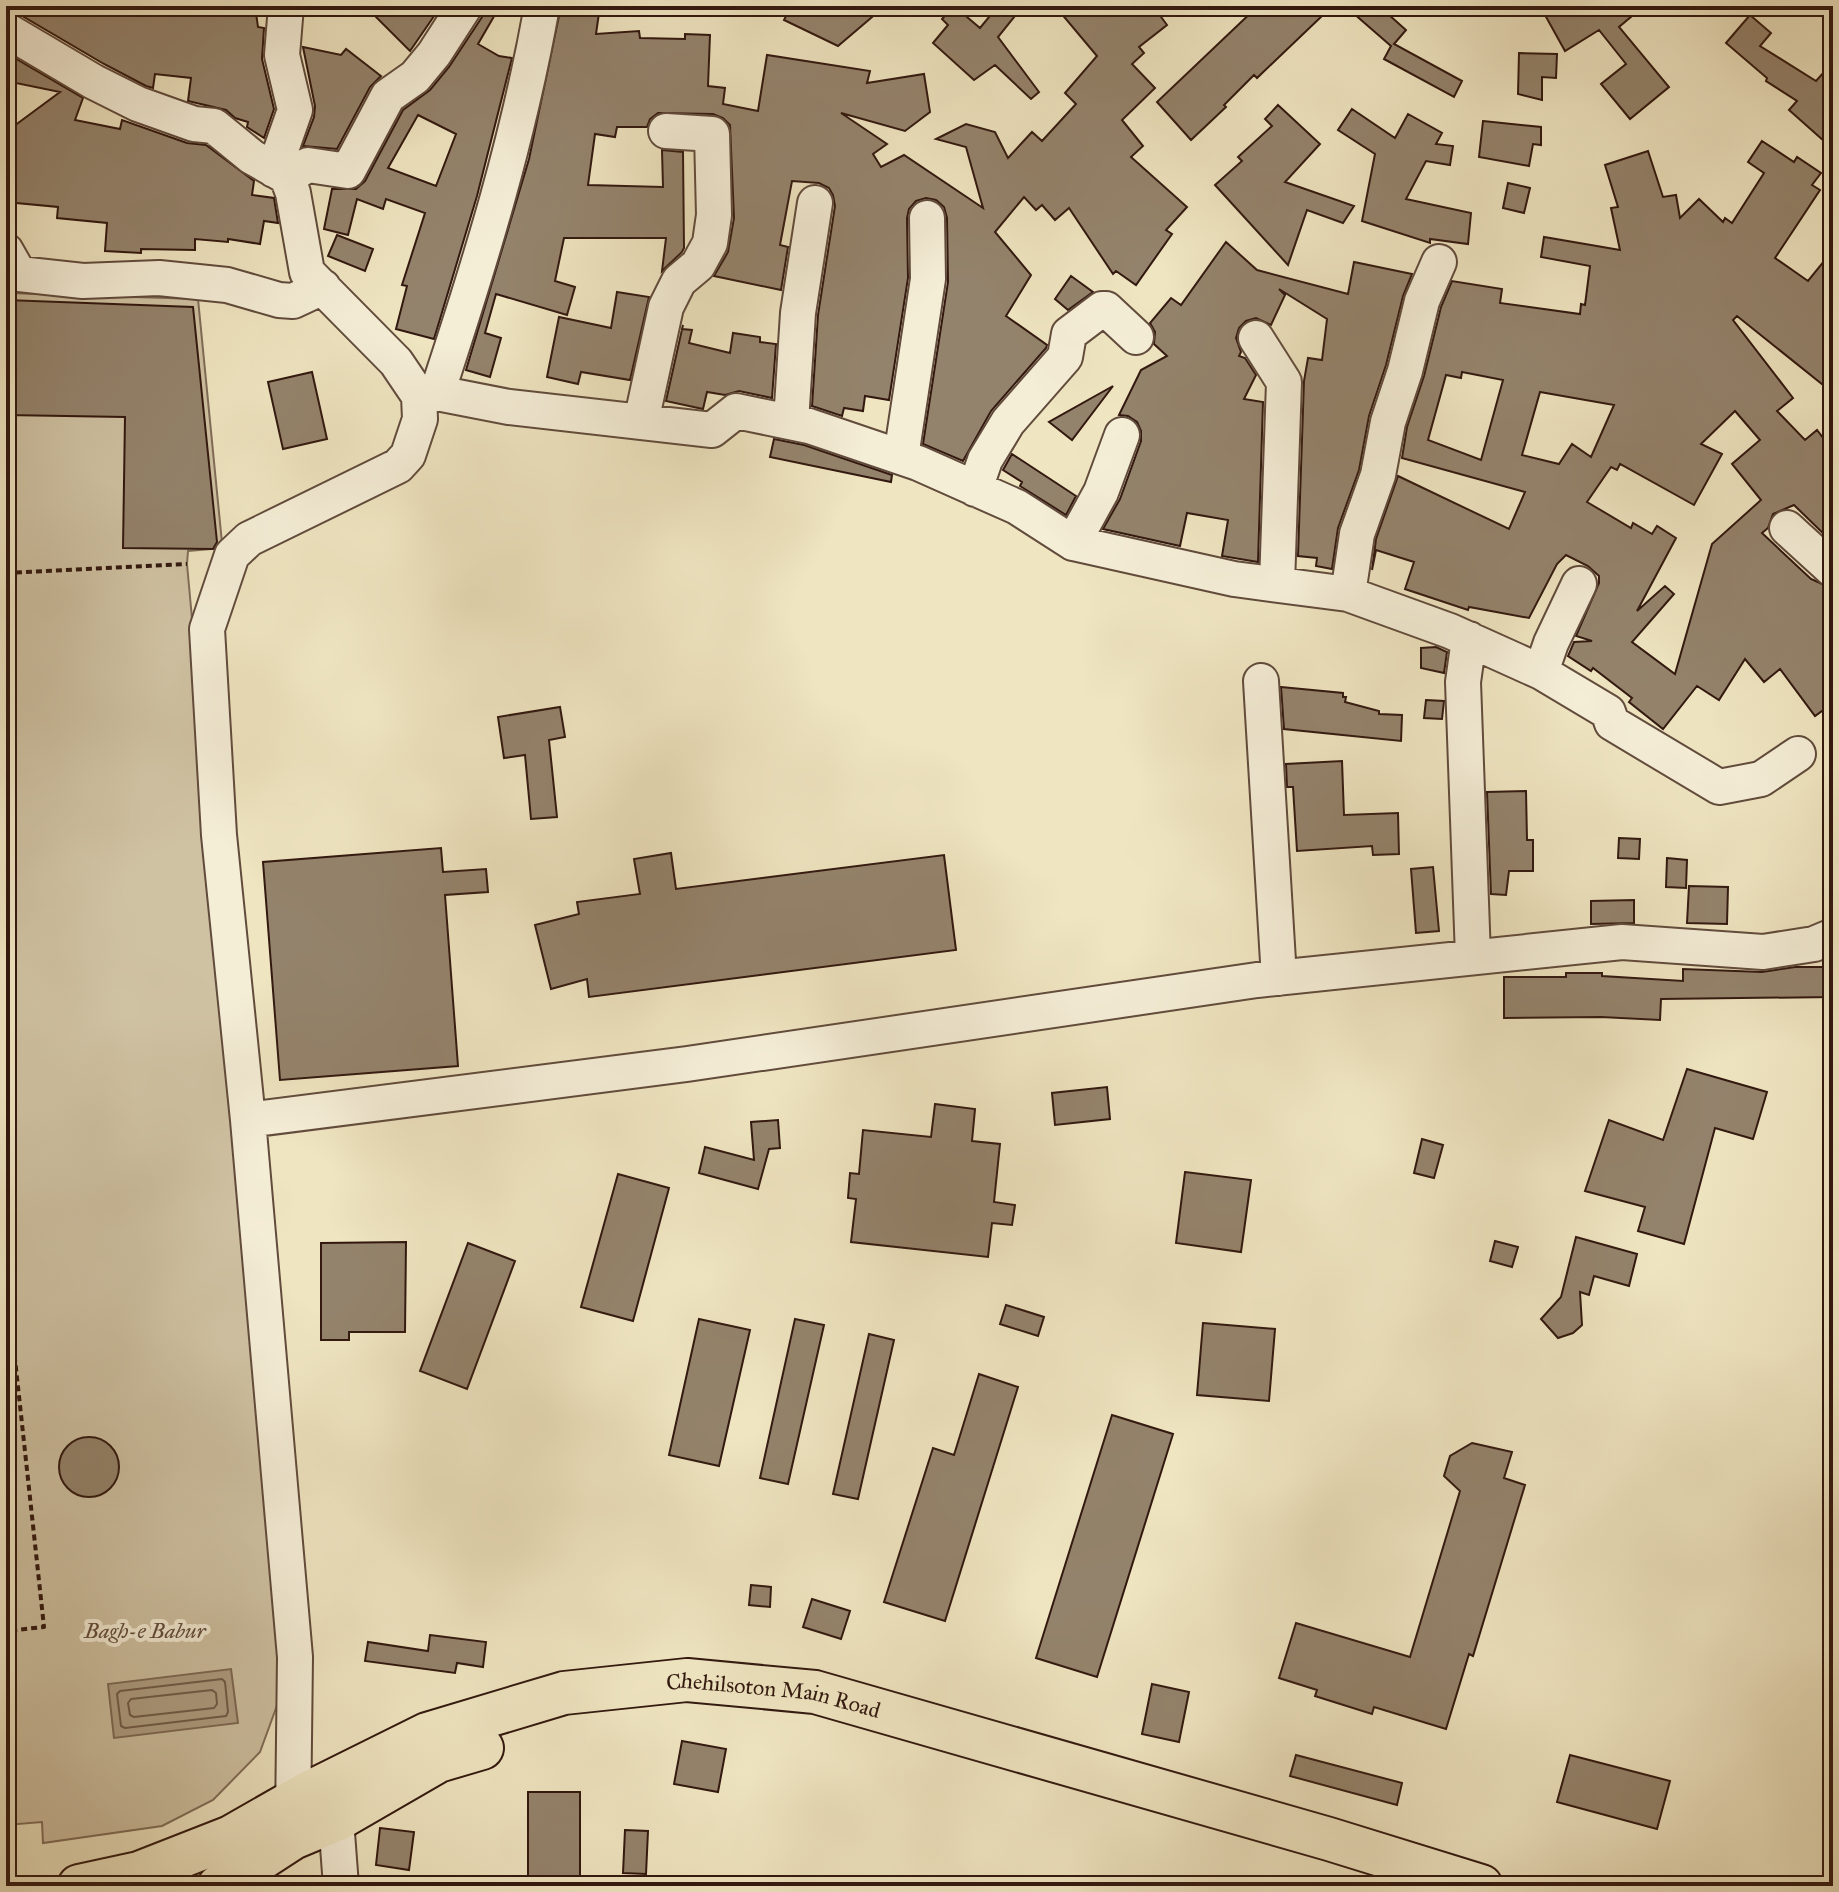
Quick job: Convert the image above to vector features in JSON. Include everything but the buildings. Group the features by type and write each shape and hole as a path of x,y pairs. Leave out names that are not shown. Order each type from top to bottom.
{"main road":[{"name":"Chehilsoton Main Road","path":"219,1886 293,1819 427,1734 564,1693 687,1680 815,1692 1329,1839 1481,1886"},
{"name":"Chehilsoton Main Road","path":"79,1886 152,1868 231,1837 293,1819 336,1820 438,1761 569,1722 687,1709 809,1721 1383,1886"}],"street":[{"path":"280,173 295,110 282,55 286,6"},
{"path":"280,173 308,165 348,171 388,96 415,77 465,6"},
{"path":"293,1819 295,1657 248,1120 219,835 207,629 232,555 249,539 398,466 408,455 428,394 483,256 525,99 542,6"},
{"path":"6,30 138,104 194,124 214,126 252,157 280,173 293,193 307,272 428,394 509,407 712,430 736,411 791,422 901,457 1017,507 1073,543 1234,579 1348,594 1469,639 1541,672 1608,712 1612,723 1719,787 1761,779 1798,754"},
{"path":"641,422 666,307 679,281 698,265 710,243 714,215 712,134 666,131"},
{"path":"791,422 798,313 815,203"},
{"path":"901,457 928,279 927,218"},
{"path":"6,251 19,274 83,281 159,278 227,285 293,301 323,287"},
{"path":"1348,594 1357,534 1378,475 1388,422 1405,371 1422,301 1439,262"},
{"path":"975,489 985,460 1008,422 1065,357 1069,334 1106,309 1136,337"},
{"path":"1256,338 1284,382 1277,584"},
{"path":"1073,543 1101,492 1122,435"},
{"path":"1787,528 1833,570"},
{"path":"1541,672 1579,584"},
{"path":"1469,639 1463,682 1473,957"},
{"path":"1261,681 1279,978"},
{"path":"248,1120 687,1064 1279,978 1622,942 1763,952 1814,944 1833,936"},
{"path":"336,1820 341,1886"}],"path":[{"path":"6,573 187,564"},
{"path":"6,1276 44,1627 6,1631"}],"green space":[{"name":"Bagh-e Babur","path":"6,293 198,299 222,548 188,551 187,564 285,1633 283,1689 260,1752 213,1800 162,1826 43,1843 42,1822 6,1825"}],"water":[{"path":"231,1669 238,1723 114,1738 108,1684"}]}
